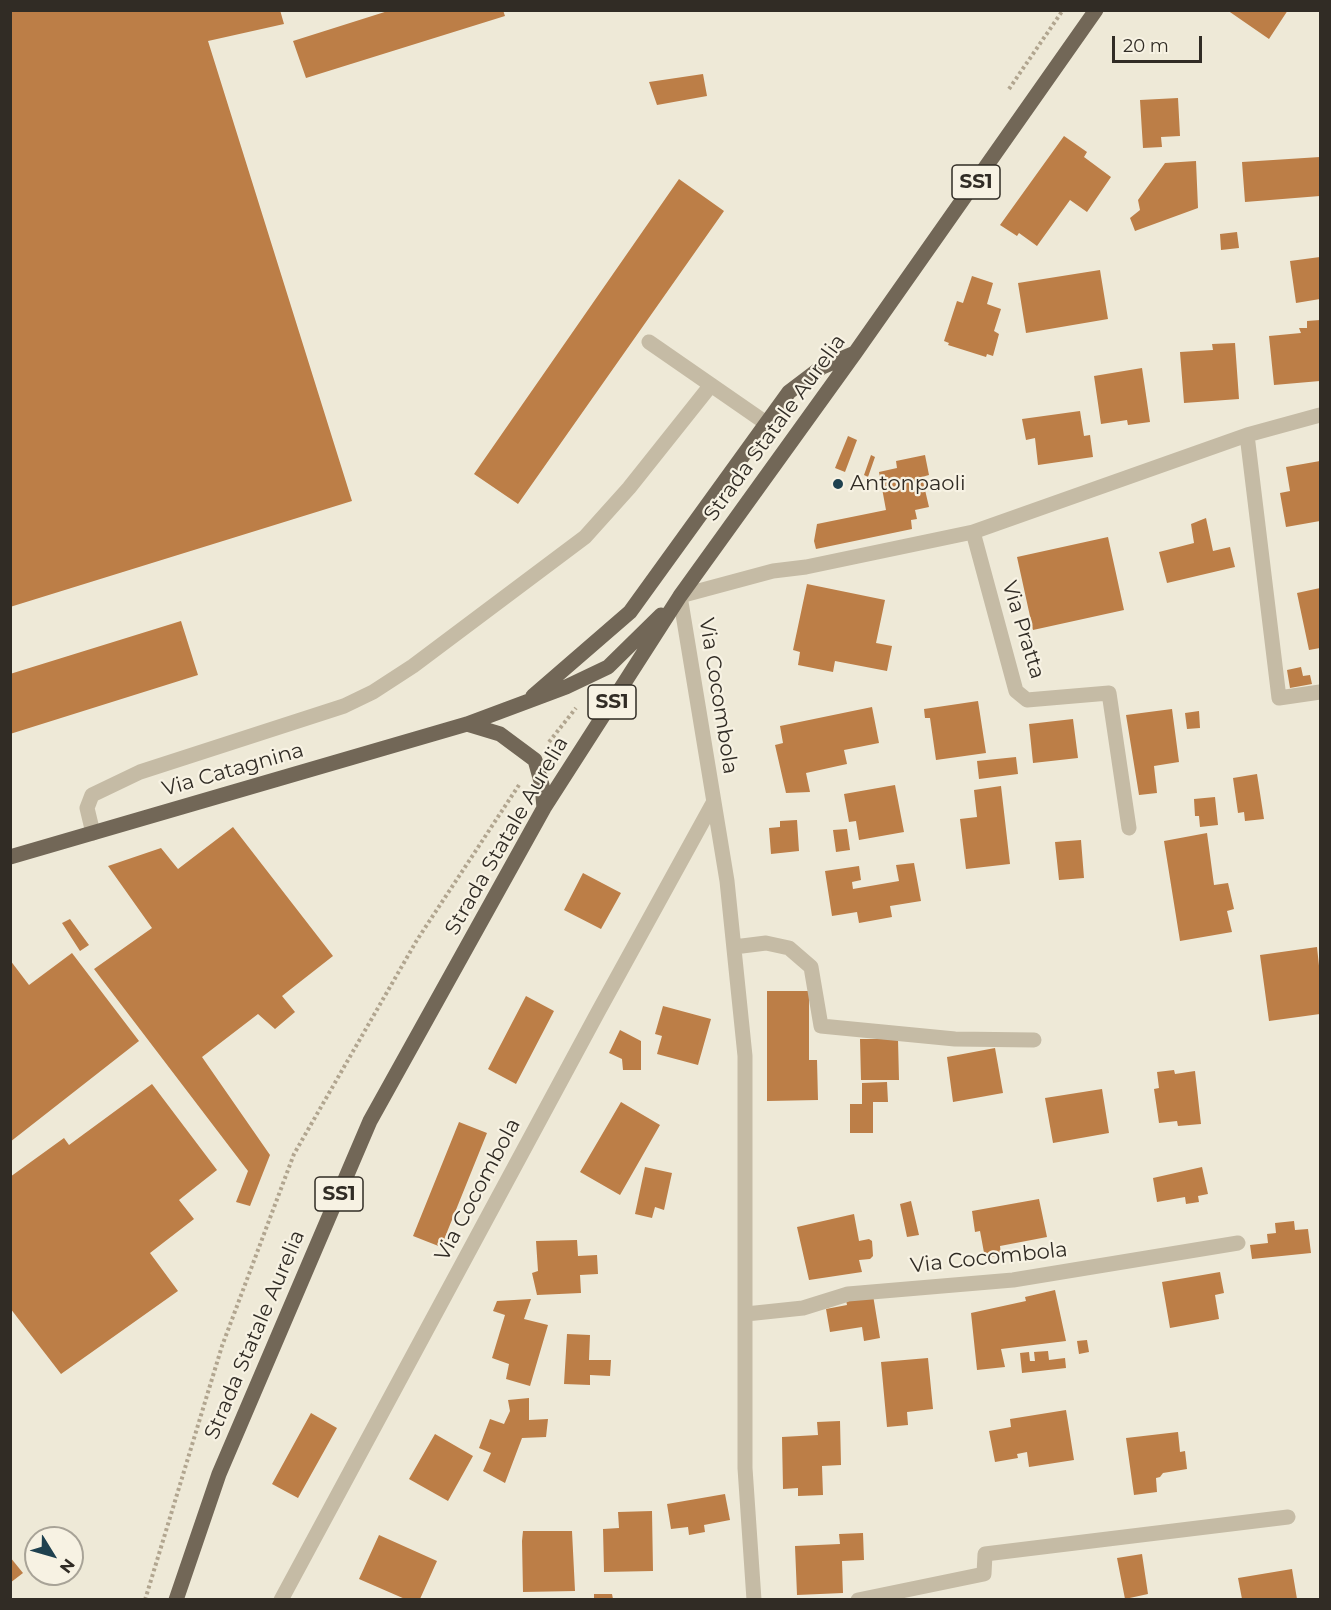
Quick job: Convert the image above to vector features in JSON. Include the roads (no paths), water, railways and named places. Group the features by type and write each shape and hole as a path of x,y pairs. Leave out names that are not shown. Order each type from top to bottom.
{"main road":[{"name":"Strada Statale Aurelia","path":"176,1599 219,1474 370,1121 544,808 681,596 1096,10"},
{"path":"526,702 630,612 789,392 822,367 855,353"},
{"name":"Via Catagnina","path":"10,857 466,724 566,687 608,667 681,596"},
{"path":"466,724 500,734 535,760 542,785 544,808"}],"street":[{"path":"649,342 766,423"},
{"path":"93,833 87,808 92,795 140,772 344,706 374,692 413,666 585,537 629,488 711,385"},
{"path":"681,596 773,571 806,567 973,532 1247,435 1320,415"},
{"path":"1247,435 1279,698 1320,692"},
{"name":"Via Pratta","path":"973,532 1016,691 1028,700 1109,693 1129,828"},
{"name":"Via Cocombola","path":"681,596 727,881 745,1056 747,1314 745,1468 754,1599"},
{"name":"Via Cocombola","path":"281,1599 713,802"},
{"path":"734,947 766,943 789,948 811,967 821,1026 955,1039 1034,1040"},
{"name":"Via Cocombola","path":"747,1314 803,1308 848,1294 1013,1280 1238,1243"},
{"path":"858,1599 984,1574 985,1554 1288,1517"}],"place":[{"name":"Antonpaoli","path":"838,484"}]}
